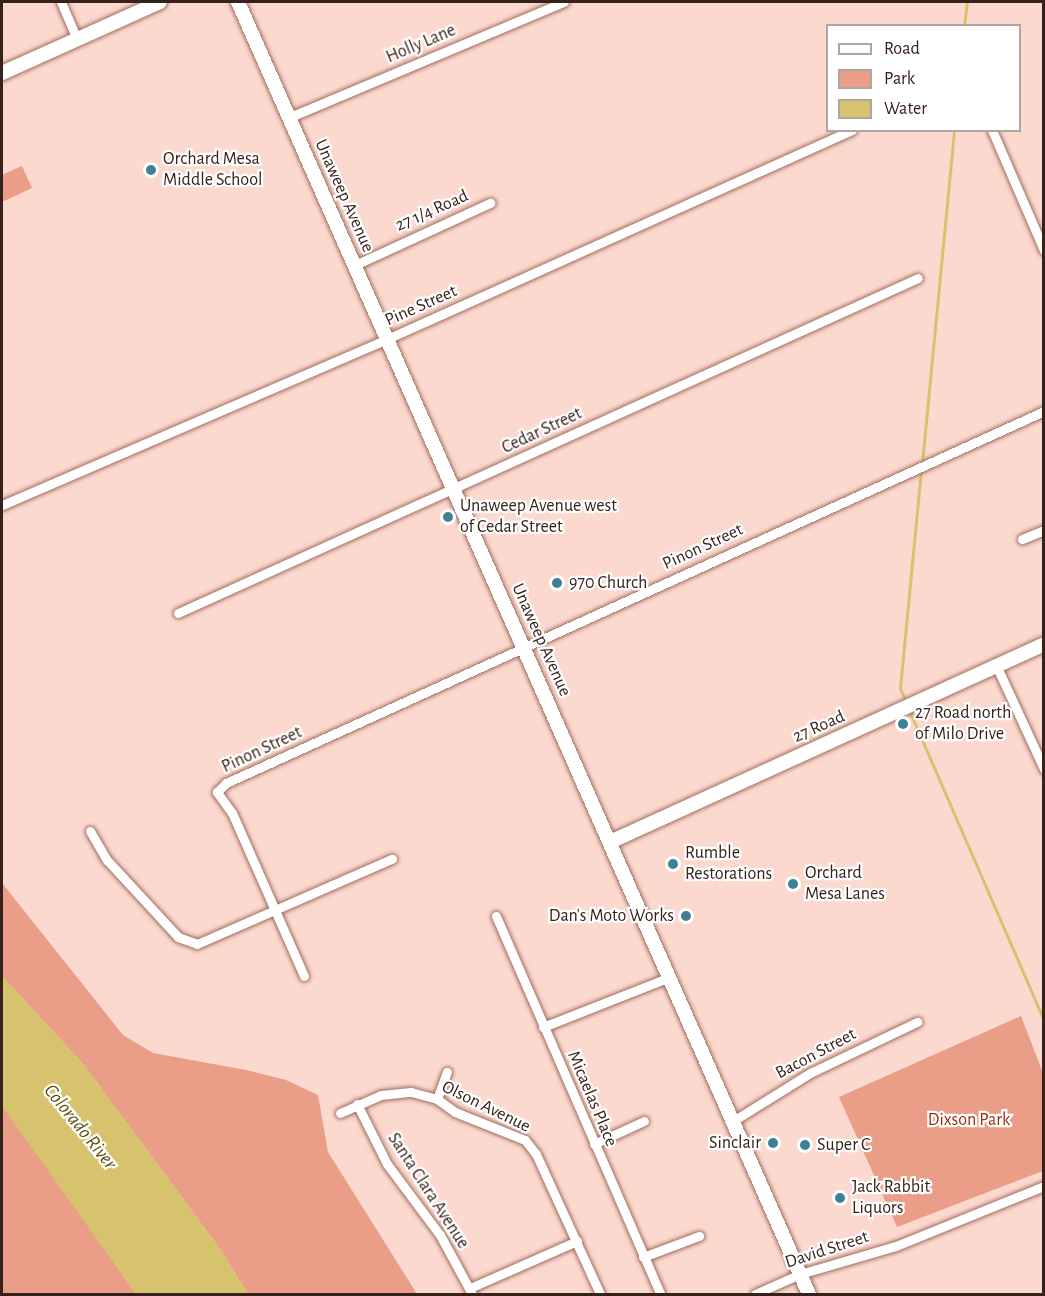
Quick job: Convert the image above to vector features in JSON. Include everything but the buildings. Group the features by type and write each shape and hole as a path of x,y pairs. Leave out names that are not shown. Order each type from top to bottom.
{"main road":[{"path":"2,73 160,2"},
{"name":"Unaweep Avenue","path":"238,2 526,648 809,1294"},
{"name":"27 Road","path":"610,842 1044,644"}],"street":[{"path":"61,2 77,39"},
{"name":"Holly Lane","path":"290,117 564,2"},
{"name":"Pine Street","path":"2,505 387,339 848,132"},
{"path":"993,132 1044,250"},
{"name":"27 1/4 Road","path":"355,265 490,203"},
{"name":"Cedar Street","path":"178,613 918,278"},
{"name":"Pinon Street","path":"276,911 232,813 217,792 226,783 1044,411"},
{"path":"1022,539 1044,530"},
{"path":"996,665 1044,769"},
{"path":"90,831 107,860 178,937 188,943 210,941 392,859"},
{"path":"276,911 304,976"},
{"name":"Micaelas Place","path":"496,916 660,1294"},
{"path":"543,1027 670,977"},
{"name":"Bacon Street","path":"733,1121 810,1073 917,1022"},
{"path":"437,1099 447,1072"},
{"name":"Olson Avenue","path":"340,1113 381,1095 411,1092 437,1099 455,1112 525,1140 536,1154 600,1294"},
{"name":"Santa Clara Avenue","path":"357,1104 387,1164 440,1235 471,1292"},
{"path":"594,1144 644,1121"},
{"name":"David Street","path":"755,1294 800,1274 896,1246 1044,1186"},
{"path":"643,1257 699,1236"},
{"path":"471,1292 577,1241"}],"green space":[{"path":"22,166 32,188 2,202 2,175"},
{"path":"2,883 123,1035 153,1053 246,1070 286,1080 318,1095 328,1152 417,1294 248,1294 220,1249 84,1065 2,976"},
{"name":"Dixson Park","path":"1021,1016 1043,1073 1043,1171 897,1227 839,1097"},
{"path":"2,1106 20,1129 136,1294 2,1294"}],"water":[{"name":"Colorado River","path":"2,976 84,1065 220,1249 248,1294 136,1294 2,1106"}],"waterway":[{"path":"964,24 967,2"},
{"path":"922,463 954,132"},
{"path":"907,704 900,688 921,470"},
{"path":"909,710 1044,1021"}],"place":[{"name":"Orchard Mesa Middle School","path":"151,170"},
{"name":"Unaweep Avenue west of Cedar Street","path":"448,517"},
{"name":"970 Church","path":"557,583"},
{"name":"27 Road north of Milo Drive","path":"903,724"},
{"name":"Rumble Restorations","path":"673,864"},
{"name":"Orchard Mesa Lanes","path":"793,884"},
{"name":"Dan's Moto Works","path":"686,916"},
{"name":"Sinclair","path":"773,1143"},
{"name":"Super C","path":"805,1145"},
{"name":"Jack Rabbit Liquors","path":"840,1198"}]}
